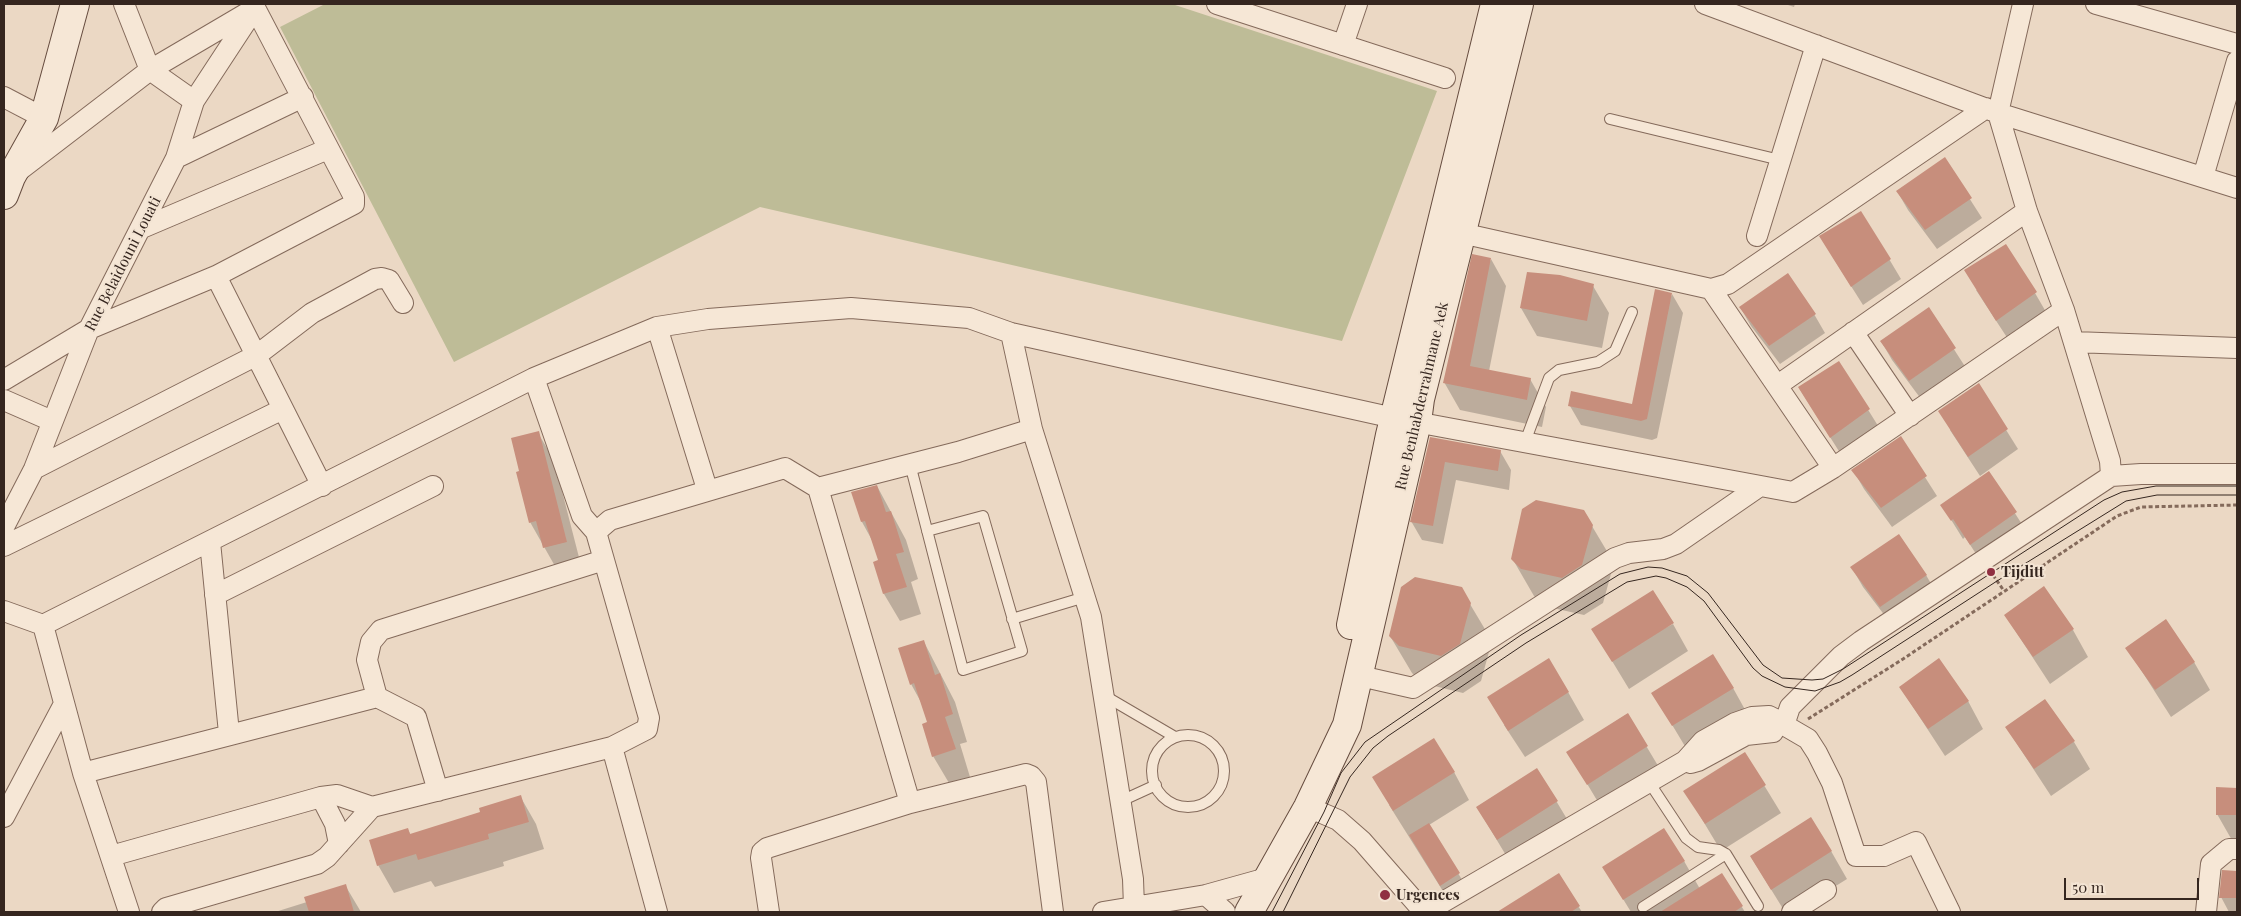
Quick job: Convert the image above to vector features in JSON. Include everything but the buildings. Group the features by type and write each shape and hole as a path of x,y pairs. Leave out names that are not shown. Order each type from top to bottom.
{"main road":[{"path":"8,186 44,118 75,4"},
{"name":"Rue Benhabderrahmane Aek","path":"1313,796 1406,420 1495,4"},
{"name":"Rue Benhabderrahmane Aek","path":"1250,912 1313,796 1347,725 1360,676 1406,420 1420,399 1519,4"}],"street":[{"path":"124,4 150,70 194,101"},
{"path":"1343,45 1357,4"},
{"path":"1705,4 1992,110 2237,188"},
{"path":"2023,4 1992,110 2064,310 2110,461 2111,476"},
{"path":"2096,4 2237,44"},
{"path":"4,380 89,329 216,276 354,204 354,197 328,149 258,5 150,70 8,186"},
{"name":"Rue Belaidouni Louati","path":"4,527 34,469 89,329 176,158 194,101 258,5"},
{"path":"1222,5 1445,78"},
{"path":"1757,236 1816,45"},
{"path":"2203,177 2237,61"},
{"path":"4,97 44,118"},
{"path":"176,158 303,97"},
{"path":"1461,233 1711,289 1728,284 1992,110"},
{"path":"142,228 328,149"},
{"path":"1778,385 2027,211"},
{"path":"216,276 322,486"},
{"path":"34,469 257,355 312,313 375,280 382,278 389,280 402,302"},
{"path":"1711,289 1833,468"},
{"path":"4,611 43,625 534,378 657,327 708,318 851,308 970,318 1011,333 1406,420 1793,492 1833,468 2064,310"},
{"path":"657,327 707,489"},
{"path":"1853,332 1910,416"},
{"path":"1011,333 1032,429 1091,616 1133,879 1134,907"},
{"path":"2074,342 2237,348"},
{"path":"111,856 321,797 338,795 372,807 612,747 647,729 650,718 596,532 582,516 534,378"},
{"path":"4,400 52,421"},
{"path":"4,546 283,409"},
{"path":"818,488 1032,429"},
{"path":"596,532 610,520 707,489 785,468 818,488 910,803"},
{"path":"1313,796 1362,841 1425,912 1685,761 1691,763 1698,761 1746,736 1773,732 1785,726 1790,707 1841,656 2111,476 2142,474 2237,474"},
{"path":"215,595 433,486"},
{"path":"1360,676 1413,688 1615,558 1629,553 1663,549 1676,544 1760,486"},
{"path":"210,542 229,733"},
{"path":"377,697 367,660 371,642 381,630 604,560"},
{"path":"43,625 82,773 129,912"},
{"path":"82,773 229,733 377,697 416,717 438,791"},
{"path":"4,817 64,704"},
{"path":"1785,726 1808,739 1825,768 1856,856 1884,856 1916,842 1950,912"},
{"path":"612,747 657,912"},
{"path":"769,912 761,858 762,852 767,848 910,803 1026,774 1031,776 1036,782 1053,912"},
{"path":"321,797 335,824 339,844"},
{"path":"162,912 166,908 317,864 339,844 372,807"},
{"path":"2206,912 2210,864 2229,849 2237,849"},
{"path":"1103,912 1206,895 1267,878"},
{"path":"1792,912 1826,890"},
{"path":"1206,895 1225,912"}],"lane":[{"path":"1610,119 1780,160"},
{"path":"1526,442 1549,378 1559,370 1598,362 1615,351 1632,312"},
{"path":"910,464 927,531 964,670 1022,651 982,516 927,531"},
{"path":"1012,619 1085,597"},
{"path":"1104,695 1175,737"},
{"path":"1199,736 1210,742 1219,751 1224,762 1224,775 1221,787 1209,800 1193,807 1171,802 1162,795 1152,774 1153,763 1158,752 1165,743 1175,737 1199,736"},
{"path":"1649,782 1686,838 1698,847 1719,850 1726,854 1758,906"},
{"path":"1121,801 1156,785"},
{"path":"1643,907 1726,854"}],"path":[{"path":"1785,726 1903,659 2117,516 2141,507 2237,505"}],"shaded area":[{"path":"325,4 1172,4 1437,91 1342,341 760,207 454,362 280,27"}],"tram line":[{"path":"1272,912 1324,812 1341,773 1365,742 1521,635 1620,574 1648,567 1662,568 1687,576 1708,593 1763,665 1782,678 1823,679 1843,669 2104,500 2122,492 2156,486 2237,486"},
{"path":"1283,912 1350,777 1373,748 1526,643 1627,582 1656,576 1687,587 1704,601 1753,668 1762,676 1785,687 1815,691 1840,682 1852,675 1997,581 2126,501 2157,495 2237,495"}],"place":[{"name":"Tijditt","path":"1991,572"},
{"name":"Urgences","path":"1385,895"}]}
